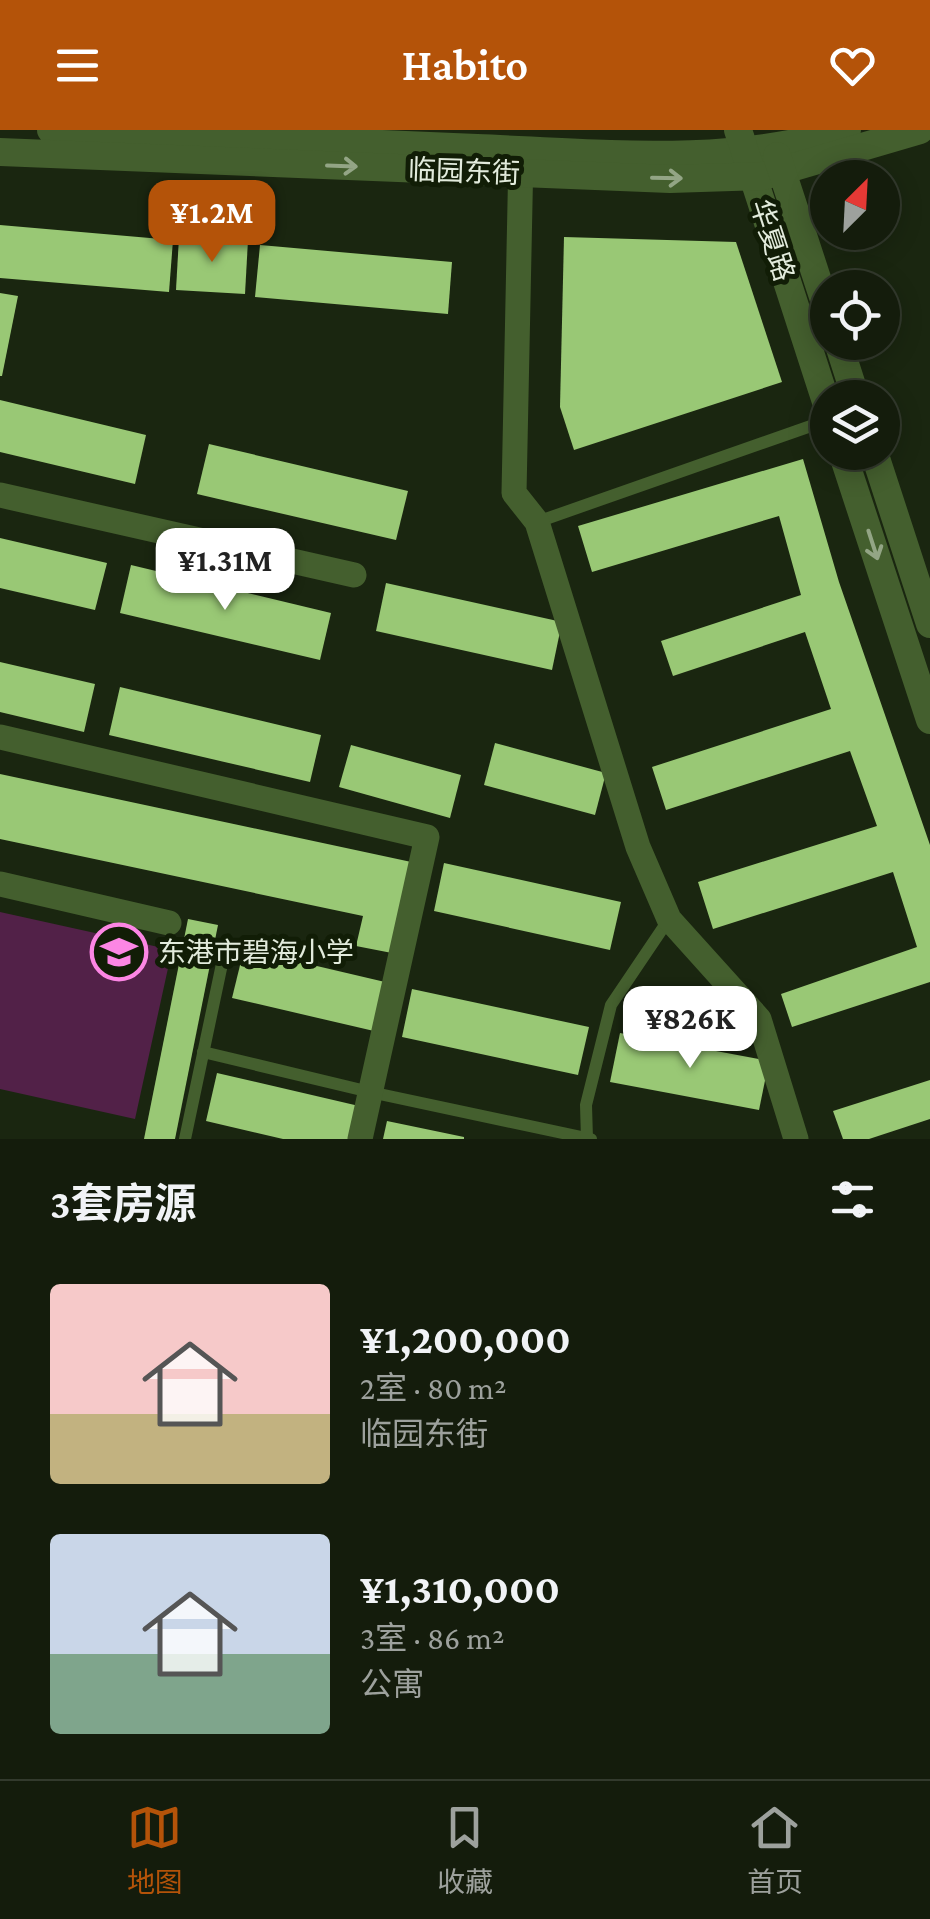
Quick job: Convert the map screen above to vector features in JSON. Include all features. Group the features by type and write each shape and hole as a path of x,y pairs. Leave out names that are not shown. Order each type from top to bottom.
{"street":[{"name":"临园东街","path":"52,130 522,161 670,179 745,153 920,130"},
{"name":"临园东街","path":"775,150 847,130"},
{"name":"华夏路","path":"775,150 814,270"},
{"name":"临园东街","path":"0,152 522,161"},
{"name":"华夏路","path":"745,153 819,380"},
{"path":"522,161 514,492 537,522 638,847 669,919 758,1019 796,1139"},
{"path":"848,470 930,720"},
{"path":"880,470 930,624"},
{"path":"0,495 354,574"},
{"path":"0,738 427,836 360,1139"},
{"path":"0,884 169,923"}],"lane":[{"path":"537,522 810,426"},
{"path":"203,1052 589,1139 586,1105 611,1005 669,919"},
{"path":"185,1139 226,945"}],"shaded area":[{"path":"0,912 172,950 135,1119 0,1089"}],"building":[{"path":"0,225 173,240 169,292 0,278"},
{"path":"179,237 248,240 245,294 176,290"},
{"path":"564,237 736,242 782,382 574,450 560,407"},
{"path":"260,245 452,262 448,314 255,297"},
{"path":"0,293 18,296 2,376 0,376"},
{"path":"0,400 146,435 135,484 0,452"},
{"path":"209,444 408,491 396,540 197,494"},
{"path":"803,459 839,582 930,845 930,982 792,1027 781,994 917,947 893,872 713,929 698,882 877,826 850,751 666,810 652,767 831,709 805,632 673,676 661,641 801,595 779,516 592,572 578,526"},
{"path":"0,538 107,563 95,610 0,588"},
{"path":"131,565 331,613 320,660 120,613"},
{"path":"386,583 562,622 552,670 376,631"},
{"path":"0,662 95,684 84,732 0,712"},
{"path":"120,687 321,735 310,782 109,735"},
{"path":"495,743 606,773 595,815 484,785"},
{"path":"351,745 461,775 450,818 339,787"},
{"path":"0,774 416,863 397,954 356,946 363,916 0,839"},
{"path":"444,863 621,902 610,950 434,911"},
{"path":"188,919 218,925 175,1139 144,1139"},
{"path":"244,949 385,982 374,1031 232,998"},
{"path":"412,989 589,1027 578,1075 402,1037"},
{"path":"620,1033 769,1061 759,1110 610,1082"},
{"path":"217,1073 359,1106 351,1139 283,1139 206,1121"},
{"path":"930,1080 930,1119 869,1139 843,1139 833,1111"},
{"path":"387,1121 464,1137 464,1139 383,1139"}],"place":[{"name":"东港市碧海小学","path":"119,952"}]}
